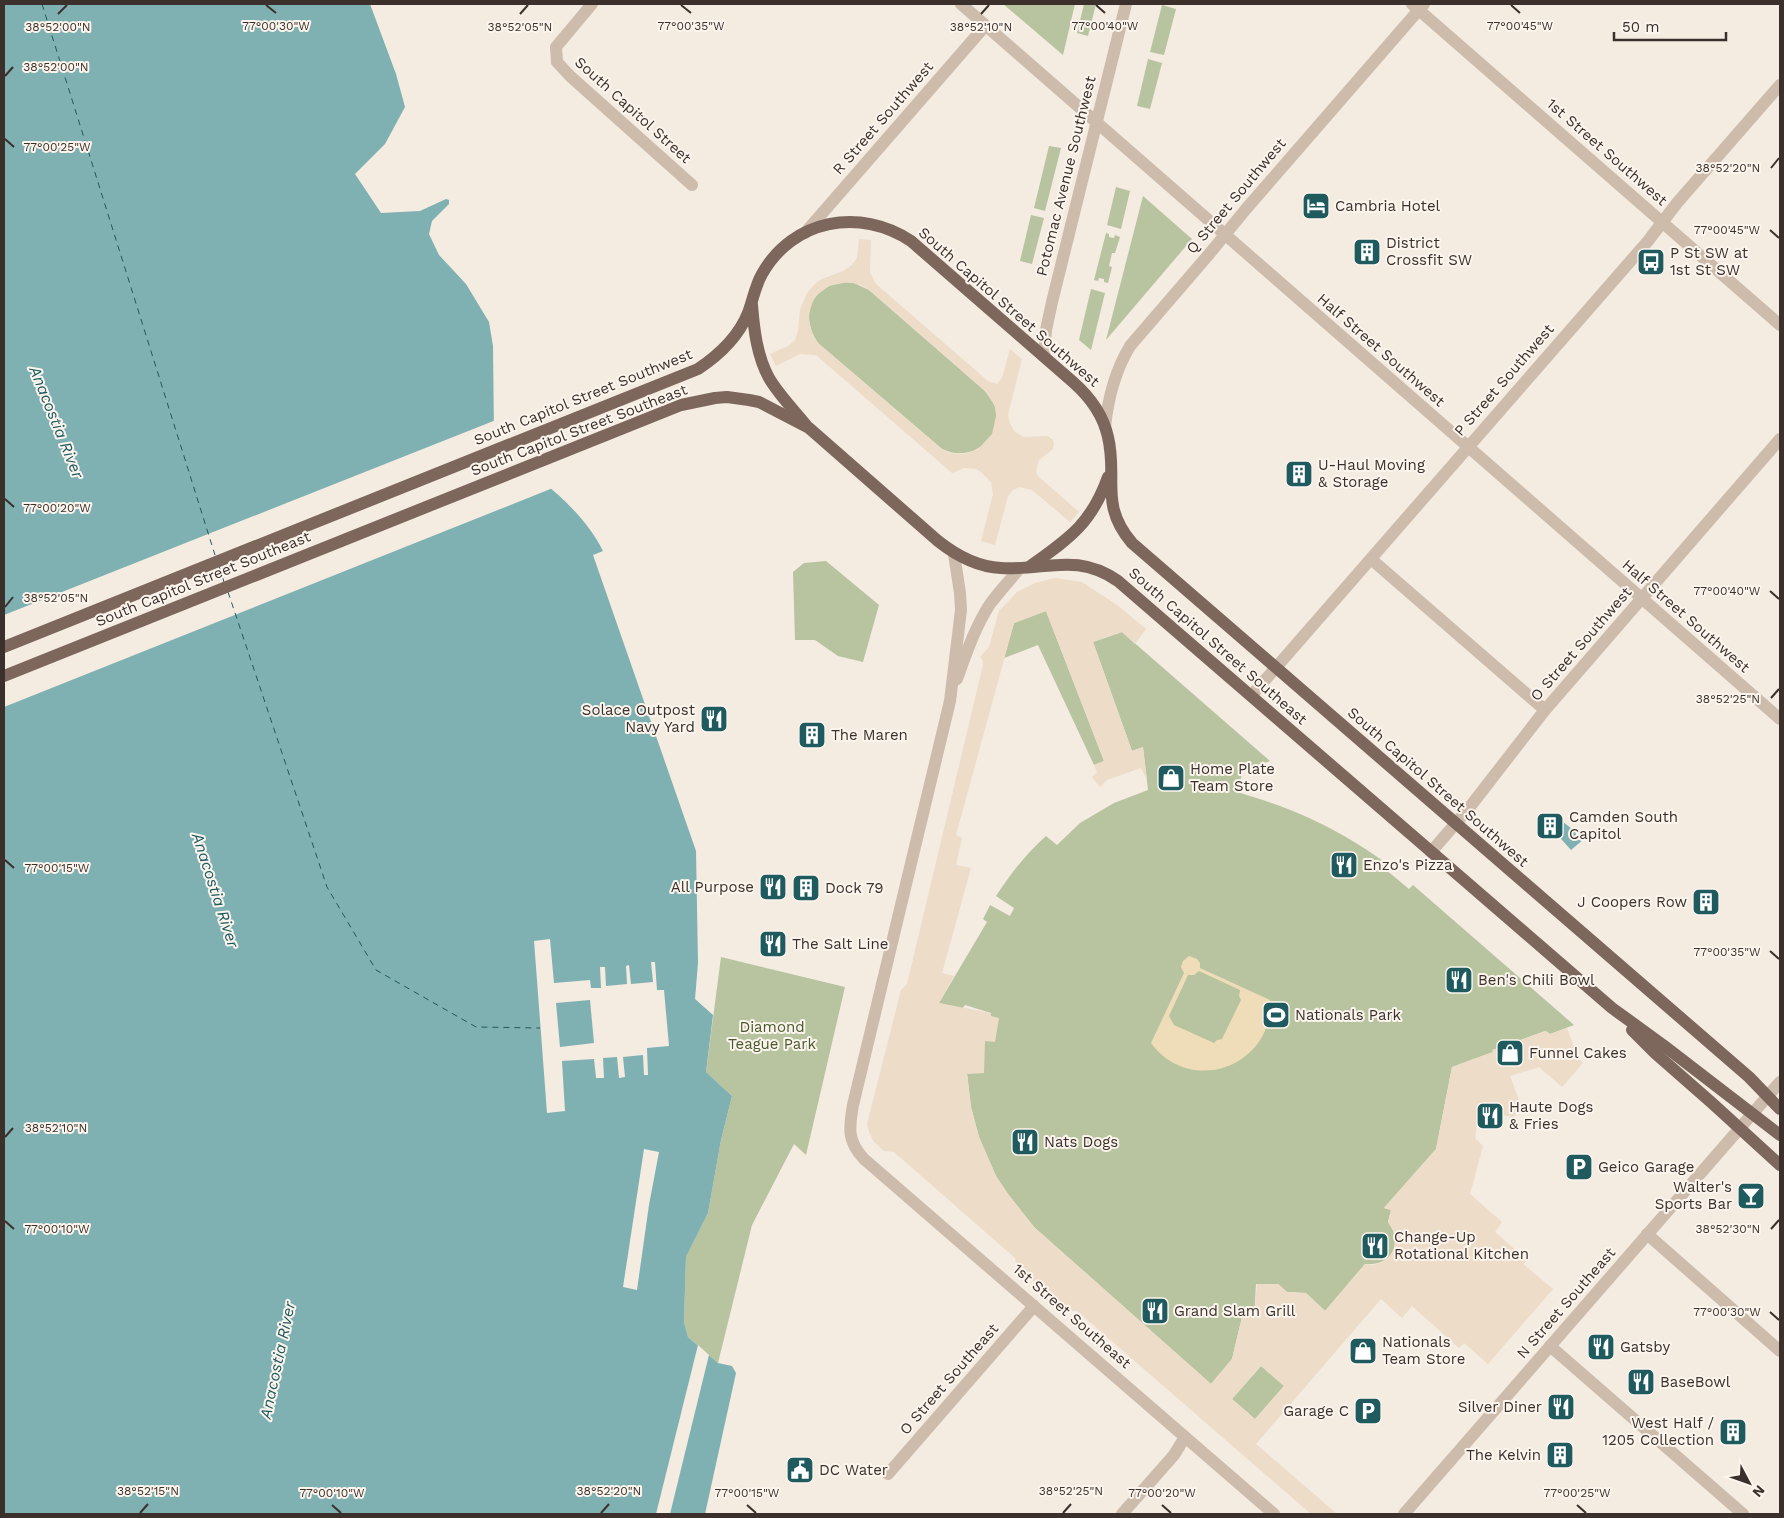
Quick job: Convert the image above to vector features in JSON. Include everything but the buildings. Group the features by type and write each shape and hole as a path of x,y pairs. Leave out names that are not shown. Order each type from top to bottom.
{"main road":[{"name":"South Capitol Street Southwest","path":"4,647 687,374 708,362 729,344 737,334 748,313 756,287 770,262 786,244 805,232 829,224 853,222 880,226 901,235 920,248 1044,356 1090,399 1101,416 1105,427 1110,448 1111,499 1114,512 1128,538 1720,1053 1780,1109"},
{"path":"752,300 756,339 763,365 774,386 809,428"},
{"name":"South Capitol Street Southeast","path":"4,676 626,427 694,402 727,397 759,402 809,428 954,554 982,565 1000,568 1074,564 1095,568 1111,576 1252,695 1612,1008 1780,1135"},
{"name":"South Capitol Street Southwest","path":"1024,567 1070,537 1082,525 1100,498 1110,469"},
{"path":"1612,1008 1655,1053 1780,1166"},
{"path":"1768,1096 1780,1100"}],"street":[{"name":"South Capitol Street","path":"592,4 556,46 555,56 557,62 564,71 692,185"},
{"name":"Half Street Southwest","path":"961,4 1780,719"},
{"name":"Potomac Avenue Southwest","path":"1044,356 1046,330 1052,302 1126,4"},
{"name":"1st Street Southwest","path":"1418,6 1780,325"},
{"name":"Q Street Southwest","path":"1105,427 1110,392 1130,346 1418,6"},
{"name":"R Street Southwest","path":"805,232 985,26"},
{"name":"P Street Southwest","path":"1252,695 1780,85"},
{"name":"O Street Southwest","path":"1432,852 1546,710 1780,439"},
{"path":"950,701 961,610 954,554"},
{"path":"1370,559 1546,710"},
{"path":"950,701 966,654 990,604 1024,567"},
{"name":"1st Street Southeast","path":"950,701 852,1105 850,1120 851,1141 864,1159 1274,1514"},
{"name":"N Street Southeast","path":"1404,1514 1780,1082"},
{"path":"1647,1234 1780,1351"},
{"name":"O Street Southeast","path":"888,1474 1034,1306"},
{"path":"1550,1346 1743,1514"},
{"path":"1122,1514 1174,1455 1185,1437"}],"green space":[{"path":"1003,4 1075,4 1063,55"},
{"path":"1084,4 1096,4 1088,36 1077,33"},
{"path":"1162,5 1176,9 1164,55 1150,52"},
{"path":"1148,59 1162,63 1150,109 1137,106"},
{"path":"1049,146 1061,148 1045,211 1034,208"},
{"path":"1116,187 1130,191 1121,229 1107,225"},
{"path":"1143,196 1192,239 1106,340"},
{"path":"1031,215 1044,218 1032,264 1020,261"},
{"path":"1106,233 1109,234 1109,237 1114,238 1115,235 1120,237 1115,253 1112,253 1109,266 1112,267 1108,283 1104,282 1104,279 1094,280"},
{"path":"841,282 854,283 869,290 985,391 995,407 996,419 990,438 982,446 973,451 963,453 953,453 942,449 818,343 810,323 811,305 815,297 822,290 830,285"},
{"path":"1091,289 1105,293 1091,350 1079,340"},
{"path":"826,561 879,605 863,662 838,656 815,640 795,640 793,572 804,563"},
{"path":"1046,611 1104,761 1094,765 1038,645 1004,658 1014,623"},
{"name":"Nationals Park","path":"1122,632 1270,761 1243,771 1237,792 1316,821 1371,852 1389,865 1385,869 1409,889 1413,885 1574,1025 1550,1034 1545,1031 1452,1067 1436,1149 1384,1208 1391,1210 1388,1222 1395,1238 1393,1252 1382,1261 1374,1264 1365,1264 1325,1311 1306,1293 1287,1292 1278,1284 1256,1284 1254,1319 1242,1317 1232,1359 1211,1384 1034,1227 1008,1194 996,1176 979,1137 971,1107 967,1073 985,1041 991,1013 965,1005 962,1009 939,1003 987,922 983,919 990,905 1010,916 1014,908 996,896 1032,850 1046,836 1057,845 1080,823 1114,803 1148,790 1143,747 1132,751 1093,642"},
{"name":"Diamond Teague Park","path":"721,957 845,987 806,1155 794,1144 752,1225 718,1363 688,1337 684,1322 686,1257 708,1213 721,1140 732,1096 706,1072"},
{"path":"1261,1366 1284,1386 1255,1419 1232,1399"}],"sand":[{"path":"1189,956 1197,959 1200,963 1200,968 1270,1000 1268,1023 1259,1042 1245,1057 1227,1066 1207,1071 1187,1068 1168,1059 1151,1043 1184,973 1181,967 1183,961","holes":["1199,971 1240,990 1239,996 1241,1000 1222,1039 1214,1043 1174,1025 1169,1016 1188,975 1194,975"]}],"shaded area":[{"path":"859,239 871,240 870,273 876,284 988,381 997,384 1002,378 1010,349 1022,359 1008,415 1009,421 1014,431 1024,437 1047,436 1054,442 1053,449 1039,460 1036,471 1038,476 1079,512 1070,522 1032,490 1020,487 1013,490 1008,496 995,545 981,541 993,494 991,482 981,472 976,469 964,468 952,473 816,355 800,354 776,366 770,354 788,346 795,340 800,310 807,293 816,283 843,271 852,265 857,258","holes":["848,282 861,285 985,391 995,406 996,416 992,434 980,447 971,452 961,454 950,453 942,449 818,343 813,336 809,321 809,313 817,295 829,286"]},
{"path":"1055,578 1082,582 1117,605 1146,629 1135,644 1122,632 1093,642 1132,751 1143,747 1147,780 1141,768 1107,780 1100,787 1092,777 1097,772 1094,765 1104,761 1046,611 1014,623 956,835 962,838 956,865 971,868 942,973 954,976 939,1003 991,1013 991,1016 999,1018 995,1042 985,1041 984,1073 967,1074 971,1107 979,1137 996,1176 1008,1194 1034,1227 1211,1384 1232,1359 1242,1317 1254,1318 1257,1284 1278,1284 1287,1292 1306,1293 1325,1311 1365,1264 1374,1265 1389,1257 1394,1249 1395,1234 1388,1222 1391,1210 1384,1208 1436,1149 1452,1067 1493,1052 1492,1050 1546,1031 1550,1034 1567,1028 1578,1058 1583,1063 1562,1087 1539,1067 1510,1076 1522,1108 1513,1117 1479,1111 1475,1138 1483,1146 1470,1194 1502,1222 1495,1232 1527,1260 1523,1264 1553,1289 1488,1364 1464,1343 1459,1348 1412,1306 1402,1318 1381,1299 1256,1444 1337,1514 1311,1514 1077,1311 1067,1310 1017,1267 1015,1258 894,1152 884,1151 874,1142 869,1132 867,1124 901,990 907,984 983,665 980,657 989,647 999,611 1017,592 1035,583","holes":["1261,1366 1284,1386 1255,1419 1232,1399"]}],"water":[{"name":"Anacostia River","path":"4,4 370,4 396,74 405,107 385,144 355,174 381,213 420,211 446,199 449,200 449,204 432,221 429,234 439,255 466,284 489,322 493,346 494,437 500,459 539,479 561,497 592,532 603,551 593,555 696,851 698,963 695,999 713,1015 706,1072 732,1096 721,1140 708,1213 686,1257 684,1322 688,1337 718,1363 732,1366 736,1373 705,1514 4,1514"},
{"path":"1563,822 1576,832 1578,831 1584,839 1571,850 1553,830"}],"pier":[{"path":"496,420 498,450 502,458 529,471 553,488 4,707 4,615"},
{"path":"550,939 554,983 590,980 591,988 601,988 600,967 605,967 606,986 627,984 626,966 629,965 631,984 653,982 651,962 655,962 657,990 664,990 669,1046 647,1048 648,1075 644,1075 643,1055 623,1057 625,1077 619,1078 617,1057 603,1058 604,1078 596,1078 594,1059 562,1061 565,1111 547,1113 534,941","holes":["590,1000 594,1043 560,1047 556,1003"]},
{"path":"644,1149 659,1152 649,1205 637,1290 623,1287"},
{"path":"698,1345 709,1355 670,1514 656,1514"}],"ferry route":[{"path":"42,4 215,555"},
{"path":"219,566 224,582"},
{"path":"228,592 327,887 376,970 476,1027 540,1028"}],"place":[{"name":"Cambria Hotel","path":"1316,206"},
{"name":"District Crossfit SW","path":"1367,252"},
{"name":"P St SW at 1st St SW","path":"1651,262"},
{"name":"U-Haul Moving & Storage","path":"1299,474"},
{"name":"Solace Outpost Navy Yard","path":"714,719"},
{"name":"The Maren","path":"812,735"},
{"name":"Home Plate Team Store","path":"1171,778"},
{"name":"Camden South Capitol","path":"1550,826"},
{"name":"Enzo's Pizza","path":"1344,865"},
{"name":"All Purpose","path":"773,887"},
{"name":"Dock 79","path":"806,888"},
{"name":"J Coopers Row","path":"1706,902"},
{"name":"The Salt Line","path":"773,944"},
{"name":"Ben's Chili Bowl","path":"1459,980"},
{"name":"Nationals Park","path":"1276,1015"},
{"name":"Funnel Cakes","path":"1510,1053"},
{"name":"Haute Dogs & Fries","path":"1490,1116"},
{"name":"Nats Dogs","path":"1025,1142"},
{"name":"Geico Garage","path":"1579,1167"},
{"name":"Walter's Sports Bar","path":"1751,1196"},
{"name":"Change-Up Rotational Kitchen","path":"1375,1246"},
{"name":"Grand Slam Grill","path":"1155,1311"},
{"name":"Gatsby","path":"1601,1347"},
{"name":"Nationals Team Store","path":"1363,1351"},
{"name":"BaseBowl","path":"1641,1382"},
{"name":"Silver Diner","path":"1561,1407"},
{"name":"Garage C","path":"1368,1411"},
{"name":"West Half / 1205 Collection","path":"1733,1432"},
{"name":"The Kelvin","path":"1560,1455"},
{"name":"DC Water","path":"800,1470"}]}
